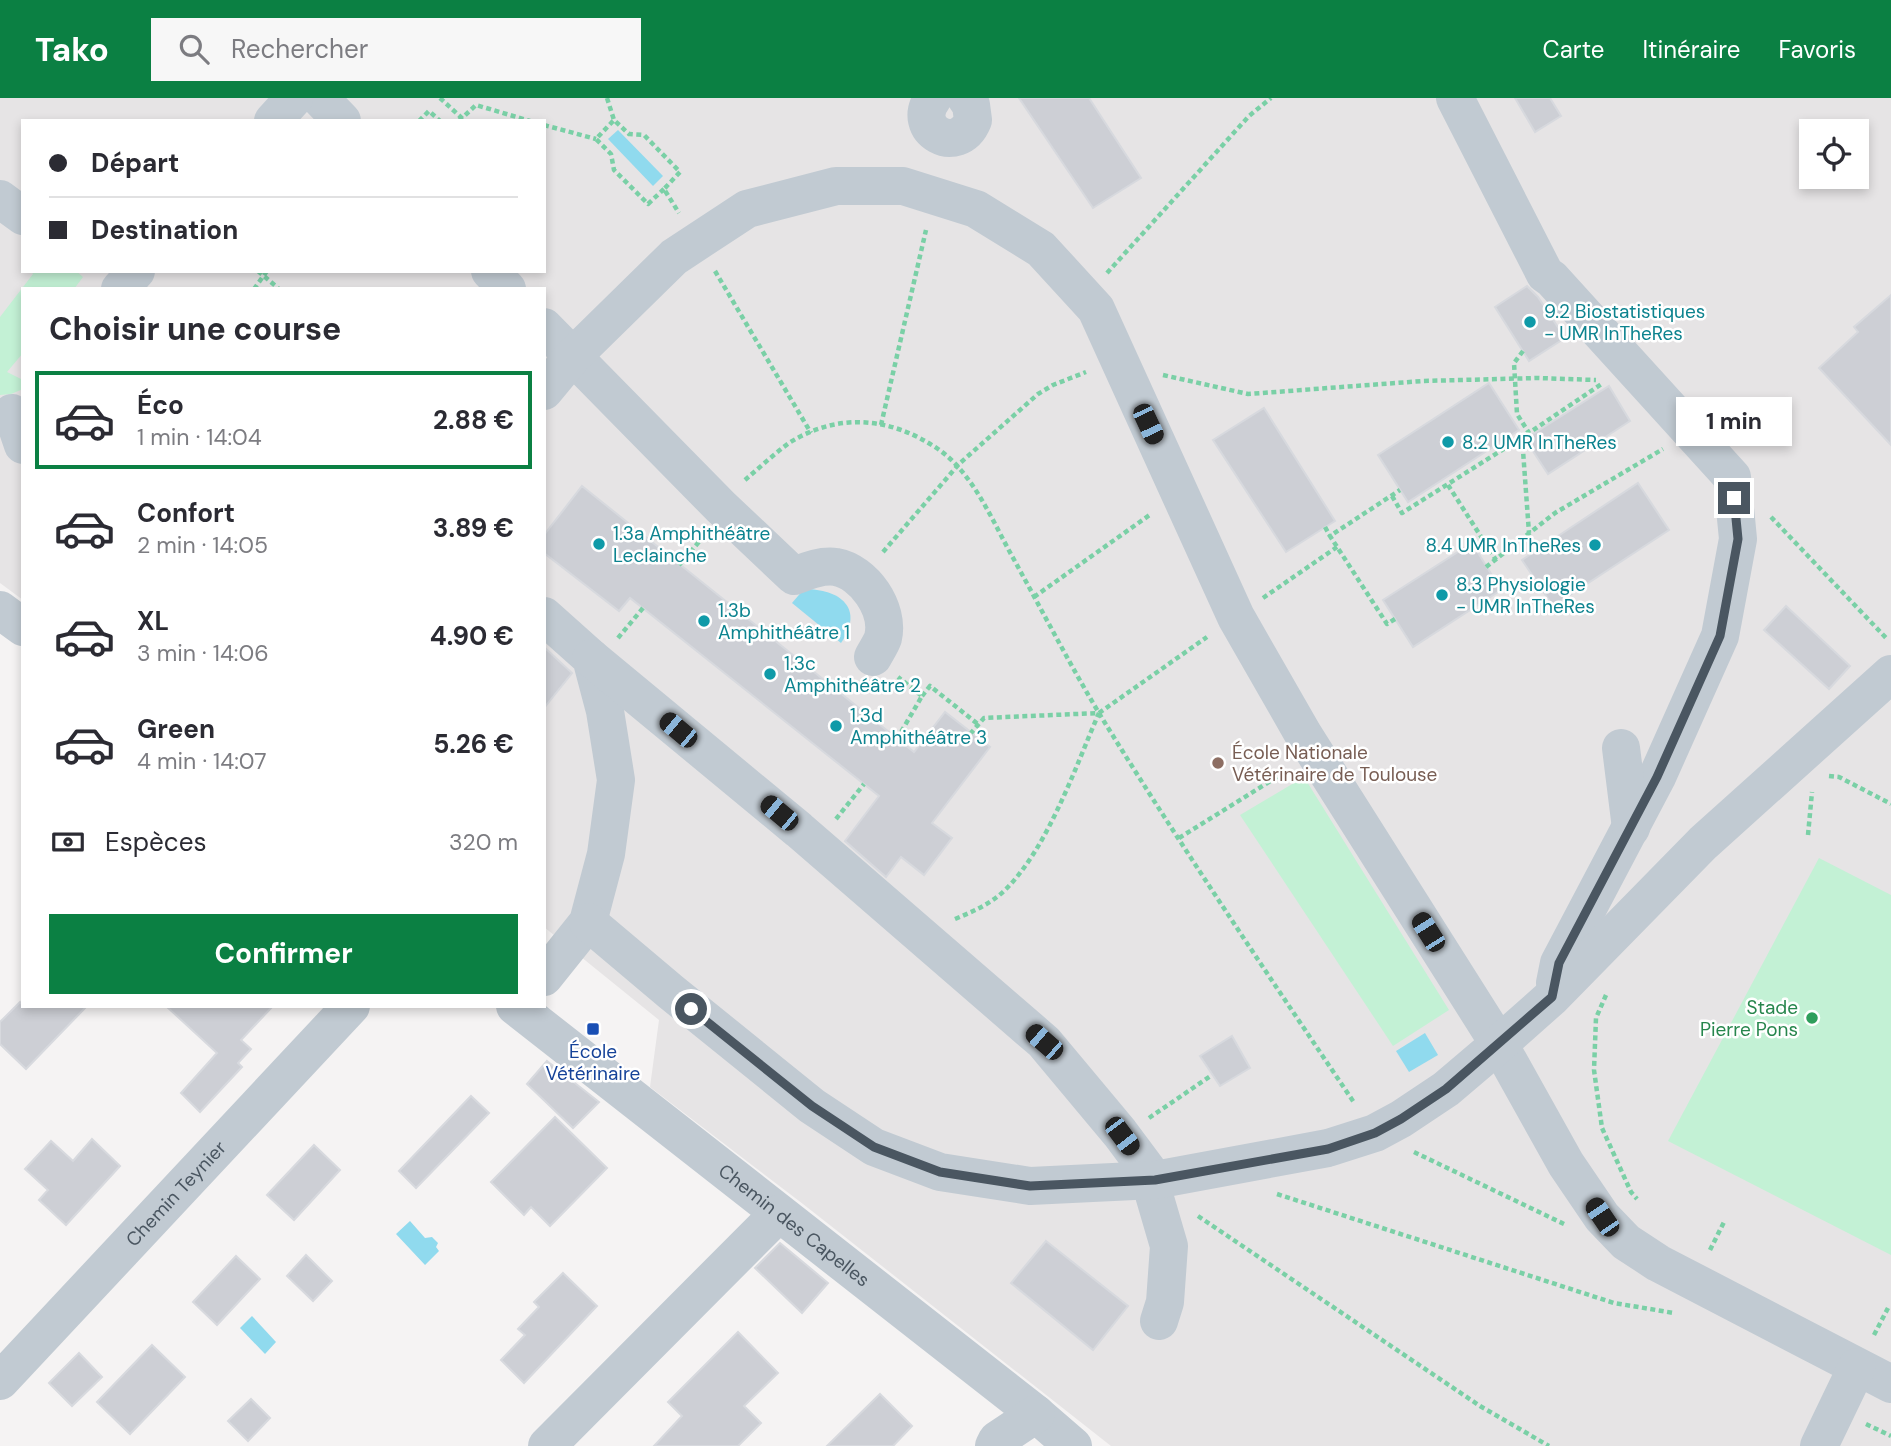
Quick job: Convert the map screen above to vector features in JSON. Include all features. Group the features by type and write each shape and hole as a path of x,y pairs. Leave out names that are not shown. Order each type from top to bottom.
{"street":[{"path":"275,119 294,98"},
{"path":"320,98 340,119"},
{"path":"933,98 928,106 927,121 935,134 945,138 958,137 970,127 973,113 966,98"},
{"path":"1455,98 1545,274 1570,298 1732,477 1738,539 1720,636 1657,777 1559,963 1552,997"},
{"path":"930,194 945,138"},
{"path":"546,389 573,356 674,257 747,209 836,186 903,186 976,209 1041,248 1096,309 1236,617 1315,753 1499,1044 1566,1164 1602,1217 1626,1242 1658,1263 1891,1384"},
{"path":"0,199 21,215"},
{"path":"122,287 134,273"},
{"path":"492,273 505,287"},
{"path":"546,329 573,356 714,520 794,576 815,568 835,567 860,578 877,601 884,621 884,666"},
{"path":"0,610 21,626"},
{"path":"546,617 603,651 799,830 1044,1042 1155,1180"},
{"path":"546,974 588,922 606,854 616,780 605,711 603,651"},
{"path":"588,922 812,1106 874,1147 940,1172 1030,1186 1155,1180 1328,1149 1375,1133 1446,1089 1552,997 1703,843 1891,674"},
{"path":"1621,748 1631,828"},
{"name":"Chemin Teynier","path":"0,1381 349,1008"},
{"name":"Chemin des Capelles","path":"517,1008 1036,1414 1067,1444"},
{"path":"1155,1180 1150,1181 1169,1246 1166,1302 1159,1321"},
{"path":"547,1446 778,1214"},
{"path":"1819,1446 1857,1367"},
{"path":"994,1446 997,1440 1036,1414"},
{"path":"1012,1446 1036,1414"}],"path":[{"path":"440,98 461,119"},
{"path":"546,126 596,139 611,154 614,170 648,204 680,172 644,135 629,134 614,120 607,98"},
{"path":"1086,297 1240,126 1271,98"},
{"path":"463,119 476,105 523,119"},
{"path":"421,119 429,111 438,119"},
{"path":"596,139 614,120"},
{"path":"664,189 811,433"},
{"path":"881,425 930,194"},
{"path":"255,273 265,274 277,287"},
{"path":"1523,351 1514,363 1517,414 1529,433"},
{"path":"860,578 958,464 1038,394 1077,375 1121,363 1248,394 1423,381 1607,380 1536,430 1402,513 1392,496"},
{"path":"679,565 745,480 790,443 811,433 834,423 872,422 915,437 936,448 958,464 1099,713 1222,905 1375,1133 1564,1225 1602,1217"},
{"path":"1486,567 1555,513 1692,432"},
{"path":"1522,437 1529,534"},
{"path":"1448,485 1496,560"},
{"path":"1330,536 1400,490"},
{"path":"1034,597 1180,494"},
{"path":"1762,509 1891,643"},
{"path":"1325,527 1387,624 1395,619"},
{"path":"912,928 951,921 983,908 1006,890 1029,862 1099,713 1337,547"},
{"path":"603,651 643,608"},
{"path":"884,666 922,696"},
{"path":"897,739 930,686 979,724"},
{"path":"971,733 984,718 1099,713"},
{"path":"1179,838 1315,753"},
{"path":"1826,776 1839,777 1891,804"},
{"path":"835,820 864,784"},
{"path":"1610,985 1596,1018 1594,1070 1602,1128 1631,1192 1639,1201"},
{"path":"1122,1136 1212,1075"},
{"path":"1271,1192 1614,1303 1676,1313"},
{"path":"1192,1212 1480,1406 1549,1446"}],"shaded area":[{"name":"École Nationale Vétérinaire de Toulouse","path":"0,98 1891,98 1891,1446 1111,1446 650,1087 659,1020 546,929 546,287 21,287 21,599 0,583"}],"green space":[{"path":"78,273 83,277 76,287 23,287 33,274"},
{"path":"21,290 21,355 7,372 21,379 21,390 0,395 0,317"},
{"path":"1304,777 1449,1010 1393,1046 1240,815"},
{"name":"Stade Pierre Pons","path":"1819,858 1891,895 1891,1255 1668,1141"}],"water":[{"path":"618,130 663,176 653,186 608,139"},
{"path":"804,589 828,593 845,603 850,620 848,631 841,643 792,603"},
{"path":"1425,1033 1438,1055 1409,1072 1396,1051"},
{"path":"410,1221 425,1238 432,1237 438,1243 436,1247 439,1251 425,1265 396,1234"},
{"path":"252,1316 276,1342 265,1354 240,1328"}],"building":[{"path":"1019,98 1089,98 1141,178 1093,208"},
{"path":"1515,98 1550,98 1561,116 1535,132"},
{"name":"9.2 Biostatistiques - UMR InTheRes","path":"1527,286 1538,297 1565,338 1529,361 1495,307"},
{"path":"1891,295 1891,445 1819,368 1858,332 1854,327"},
{"name":"8.2 UMR InTheRes","path":"1489,383 1519,430 1408,502 1378,455"},
{"path":"1609,386 1630,421 1548,474 1525,439"},
{"path":"1264,408 1335,521 1286,552 1213,440"},
{"name":"8.4 UMR InTheRes","path":"1638,483 1669,530 1553,606 1522,560"},
{"path":"582,486 914,752 945,712 990,747 932,823 952,838 924,875 901,857 886,877 845,841 879,796 630,598 619,611 546,555 546,532"},
{"name":"8.3 Physiologie - UMR InTheRes","path":"1472,543 1501,590 1413,647 1383,600"},
{"path":"1786,606 1850,666 1829,689 1764,630"},
{"path":"546,649 572,673 546,706"},
{"path":"20,1002 21,1008 85,1008 26,1069 0,1044 0,1022"},
{"path":"168,1008 271,1008 241,1040 251,1049 238,1063 242,1067 200,1112 181,1093 217,1053"},
{"path":"1232,1036 1250,1068 1220,1086 1200,1056"},
{"path":"547,1061 599,1102 573,1128 527,1084"},
{"path":"471,1096 489,1113 416,1188 399,1171"},
{"path":"555,1117 607,1168 550,1226 531,1207 524,1215 491,1182"},
{"path":"92,1139 120,1166 66,1225 39,1200 48,1190 25,1169 51,1141 73,1161"},
{"path":"314,1145 340,1170 294,1220 267,1195"},
{"path":"1046,1241 1128,1306 1093,1350 1011,1283"},
{"path":"780,1243 828,1283 802,1313 755,1268"},
{"path":"306,1255 332,1281 313,1301 287,1276"},
{"path":"236,1256 260,1279 217,1325 193,1302"},
{"path":"563,1273 597,1306 524,1383 501,1360 525,1335 518,1329 539,1307 534,1302"},
{"path":"738,1332 778,1373 744,1406 761,1423 738,1446 654,1446 682,1416 668,1402"},
{"path":"152,1345 185,1377 130,1434 97,1402"},
{"path":"79,1353 102,1377 72,1406 49,1383"},
{"path":"880,1394 912,1426 893,1446 827,1446"},
{"path":"251,1399 270,1418 248,1441 228,1421"}],"place":[{"name":"9.2 Biostatistiques - UMR InTheRes","path":"1530,322"},
{"name":"8.2 UMR InTheRes","path":"1448,442"},
{"name":"1.3a Amphithéâtre Leclainche","path":"599,544"},
{"name":"8.4 UMR InTheRes","path":"1595,545"},
{"name":"8.3 Physiologie - UMR InTheRes","path":"1442,595"},
{"name":"1.3b Amphithéâtre 1","path":"704,621"},
{"name":"1.3c Amphithéâtre 2","path":"770,674"},
{"name":"1.3d Amphithéâtre 3","path":"836,726"},
{"name":"École Nationale Vétérinaire de Toulouse","path":"1218,763"},
{"name":"Stade Pierre Pons","path":"1812,1018"},
{"name":"École Vétérinaire","path":"593,1029"}],"route":[{"path":"691,1009 812,1106 874,1147 940,1172 1030,1186 1155,1180 1328,1149 1375,1133 1446,1089 1552,997 1559,963 1657,777 1720,636 1738,539 1734,498"}]}
